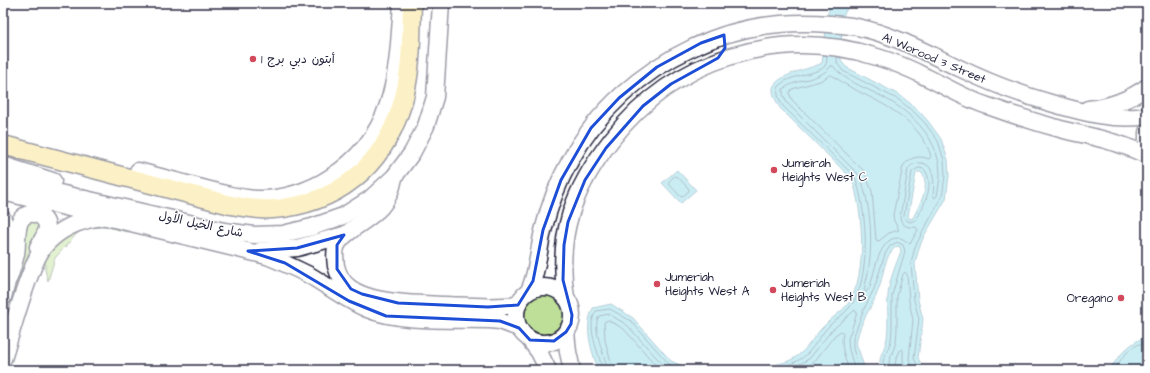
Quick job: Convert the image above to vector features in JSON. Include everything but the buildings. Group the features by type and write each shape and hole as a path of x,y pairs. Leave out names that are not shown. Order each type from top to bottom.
{"main road":[{"path":"3,145 231,205 256,209 275,209 306,204 330,194 351,181 370,164 385,144 397,122 405,95 409,68 412,3"}],"street":[{"path":"3,137 234,196 257,199 280,197 303,192 344,170 360,154 375,135 385,114 397,66 402,3"},
{"name":"شارع الخيل الأول","path":"3,180 224,231 254,235 283,234 312,227 342,216 370,199 394,177 412,153 426,126 434,97 441,3"},
{"name":"Al Worood 3 Street","path":"529,292 537,270 543,230 553,198 569,162 591,128 637,82 657,67 678,54 701,43 745,28 767,24 810,22 857,27 908,45 1002,87 1048,102 1095,115 1114,118 1134,118 1147,116"},
{"path":"708,65 718,58 723,52 725,43 724,35"},
{"name":"Al Worood 3 Street","path":"566,298 562,262 568,222 575,201 595,164 617,133 643,106 680,78 730,57 757,50 784,46 811,45 852,50 902,66 991,108 1039,123 1110,141 1147,155"},
{"path":"1076,110 1113,105 1126,100 1147,87"},
{"path":"1147,132 1147,143"},
{"path":"3,165 74,188 95,200"},
{"path":"394,177 391,191 386,202 368,218 344,235 337,245 334,258 342,280 351,289 362,294 398,303 488,307 518,305"},
{"path":"3,192 248,251 285,263 349,301 386,316 490,320 500,321 519,328"},
{"path":"3,297 8,278 15,261 19,224 21,219 26,215 36,214 41,216 47,226 28,268 24,290"},
{"path":"3,359 24,290 39,255 46,243 56,235 73,226 103,216"},
{"path":"3,219 8,229 11,243 8,278"},
{"path":"248,251 273,251 297,248 344,235"},
{"path":"530,340 546,343 560,338 566,332 572,315 566,298 558,291 548,288 538,288 529,292 522,297 518,305 516,316 519,328 540,352 548,370"},
{"path":"566,332 572,370"}],"highlighted area":[{"path":"724,35 725,48 718,58 671,84 643,106 606,148 585,180 568,222 564,245 563,280 572,315 571,324 566,332 554,341 530,340 519,328 500,321 386,316 349,301 285,263 248,251 297,248 344,235 337,245 337,269 351,289 362,294 398,303 488,307 518,305 533,281 543,230 561,180 591,128 619,98 657,67 701,43"}],"green space":[{"path":"25,218 42,224 28,254 15,298 8,295"},
{"path":"111,224 127,232 107,227 82,228 55,258 48,281 45,270 45,257 55,248 58,242 77,226"},
{"path":"540,293 548,293 560,299 566,311 566,319 560,331 548,337 540,337 528,331 522,319 522,311 528,299"}],"water":[{"path":"658,3 725,3 692,7"},
{"path":"827,3 860,3 849,5 842,18 841,61 846,67 901,96 917,109 941,139 948,160 949,176 946,199 924,236 915,263 918,300 923,319 918,358 924,370 882,370 880,365 880,358 888,333 889,289 901,251 900,247 897,246 892,250 886,261 878,291 863,321 859,333 857,345 865,370 744,370 786,362 799,355 820,330 848,304 859,277 862,243 861,225 856,192 852,179 780,108 773,93 773,88 781,79 795,72 822,63 829,6","holes":["921,172 924,177 925,189 913,218 910,219 908,216 916,173"]},
{"path":"677,170 696,190 681,203 662,183"},
{"path":"611,304 633,318 671,361 687,368 713,370 598,370 591,347 589,332 590,316 593,308"},
{"path":"1143,338 1147,339 1147,370 1109,370 1128,348"}],"place":[{"name":"أبتون دبي برج 1","path":"253,59"},
{"name":"Jumeirah Heights West C","path":"774,170"},
{"name":"Jumeriah Heights West A","path":"657,284"},
{"name":"Jumeriah Heights West B","path":"773,290"},
{"name":"Oregano","path":"1121,298"}]}
